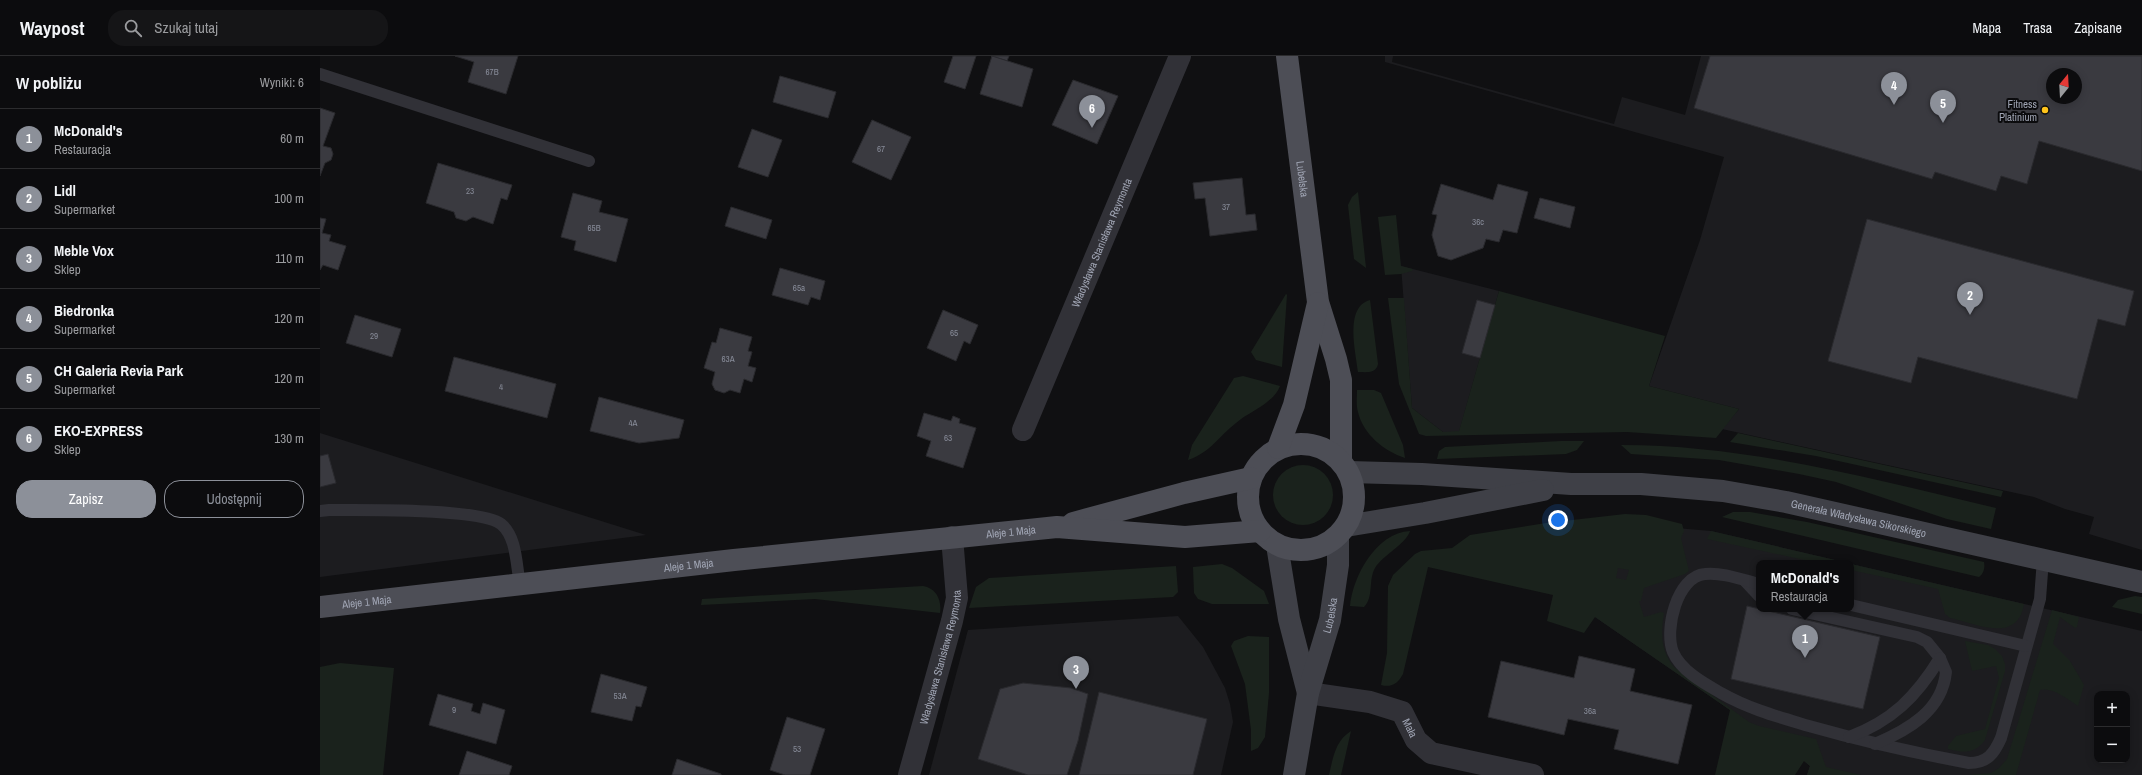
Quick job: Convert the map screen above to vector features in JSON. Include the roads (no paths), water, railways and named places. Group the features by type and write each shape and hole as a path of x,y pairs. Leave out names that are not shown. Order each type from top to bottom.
{"main road":[{"name":"Lubelska","path":"1288,56 1318,302 1341,380 1345,467"},
{"name":"Lubelska","path":"1278,448 1294,406 1318,302"},
{"path":"1295,444 1312,444 1328,451 1345,467 1354,487 1354,503 1342,531 1328,543 1312,549 1294,550 1277,544 1260,531 1249,510 1248,494 1251,478 1264,458 1278,448 1295,444"},
{"name":"Aleje 1 Maja","path":"320,607 952,537 1057,527 1184,493 1251,478"},
{"name":"Aleje 1 Maja","path":"1057,527 1185,537 1260,531"}],"street":[{"name":"Władysława Stanisława Reymonta","path":"1023,430 1180,56"},
{"path":"1345,467 1422,474 1571,484"},
{"path":"1342,531 1571,484"},
{"name":"Generała Władysława Sikorskiego","path":"1571,484 1641,484 1723,492 1786,502 2142,582"},
{"name":"Lubelska","path":"1294,775 1308,693 1330,620 1342,531"},
{"name":"Władysława Stanisława Reymonta","path":"909,775 957,598 952,537"},
{"name":"Lubelska","path":"1277,544 1289,619 1308,693"},
{"name":"Mała","path":"1308,693 1370,702 1402,712 1416,740 1431,753 1533,775"}],"lane":[{"path":"320,74 589,161"},
{"path":"320,511 404,510 482,516 500,523 512,538 520,584"},
{"path":"1756,583 1705,574 1696,577 1687,584 1674,608 1670,624 1670,639 1673,652 1679,662 1692,674 1721,693 1762,712 1875,744 1968,763 1979,763 1988,759 1996,750 2001,738 2040,599 2043,559"},
{"path":"1745,581 1756,593"},
{"path":"1854,606 2026,646"},
{"path":"1805,612 1917,637 1927,642 1940,658 1946,672 1940,697 1913,725 1875,744"},
{"path":"1849,737 1876,726 1899,710 1926,680 1940,658"}],"place":[{"name":"Biedronka","path":"1894,105"},
{"name":"Fitness Platinium","path":"2045,110"},
{"name":"CH Galeria Revia Park","path":"1943,123"},
{"name":"EKO-EXPRESS","path":"1092,128"},
{"name":"Lidl","path":"1970,315"},
{"name":"McDonald's","path":"1805,658"},
{"name":"Meble Vox","path":"1076,689"}]}
